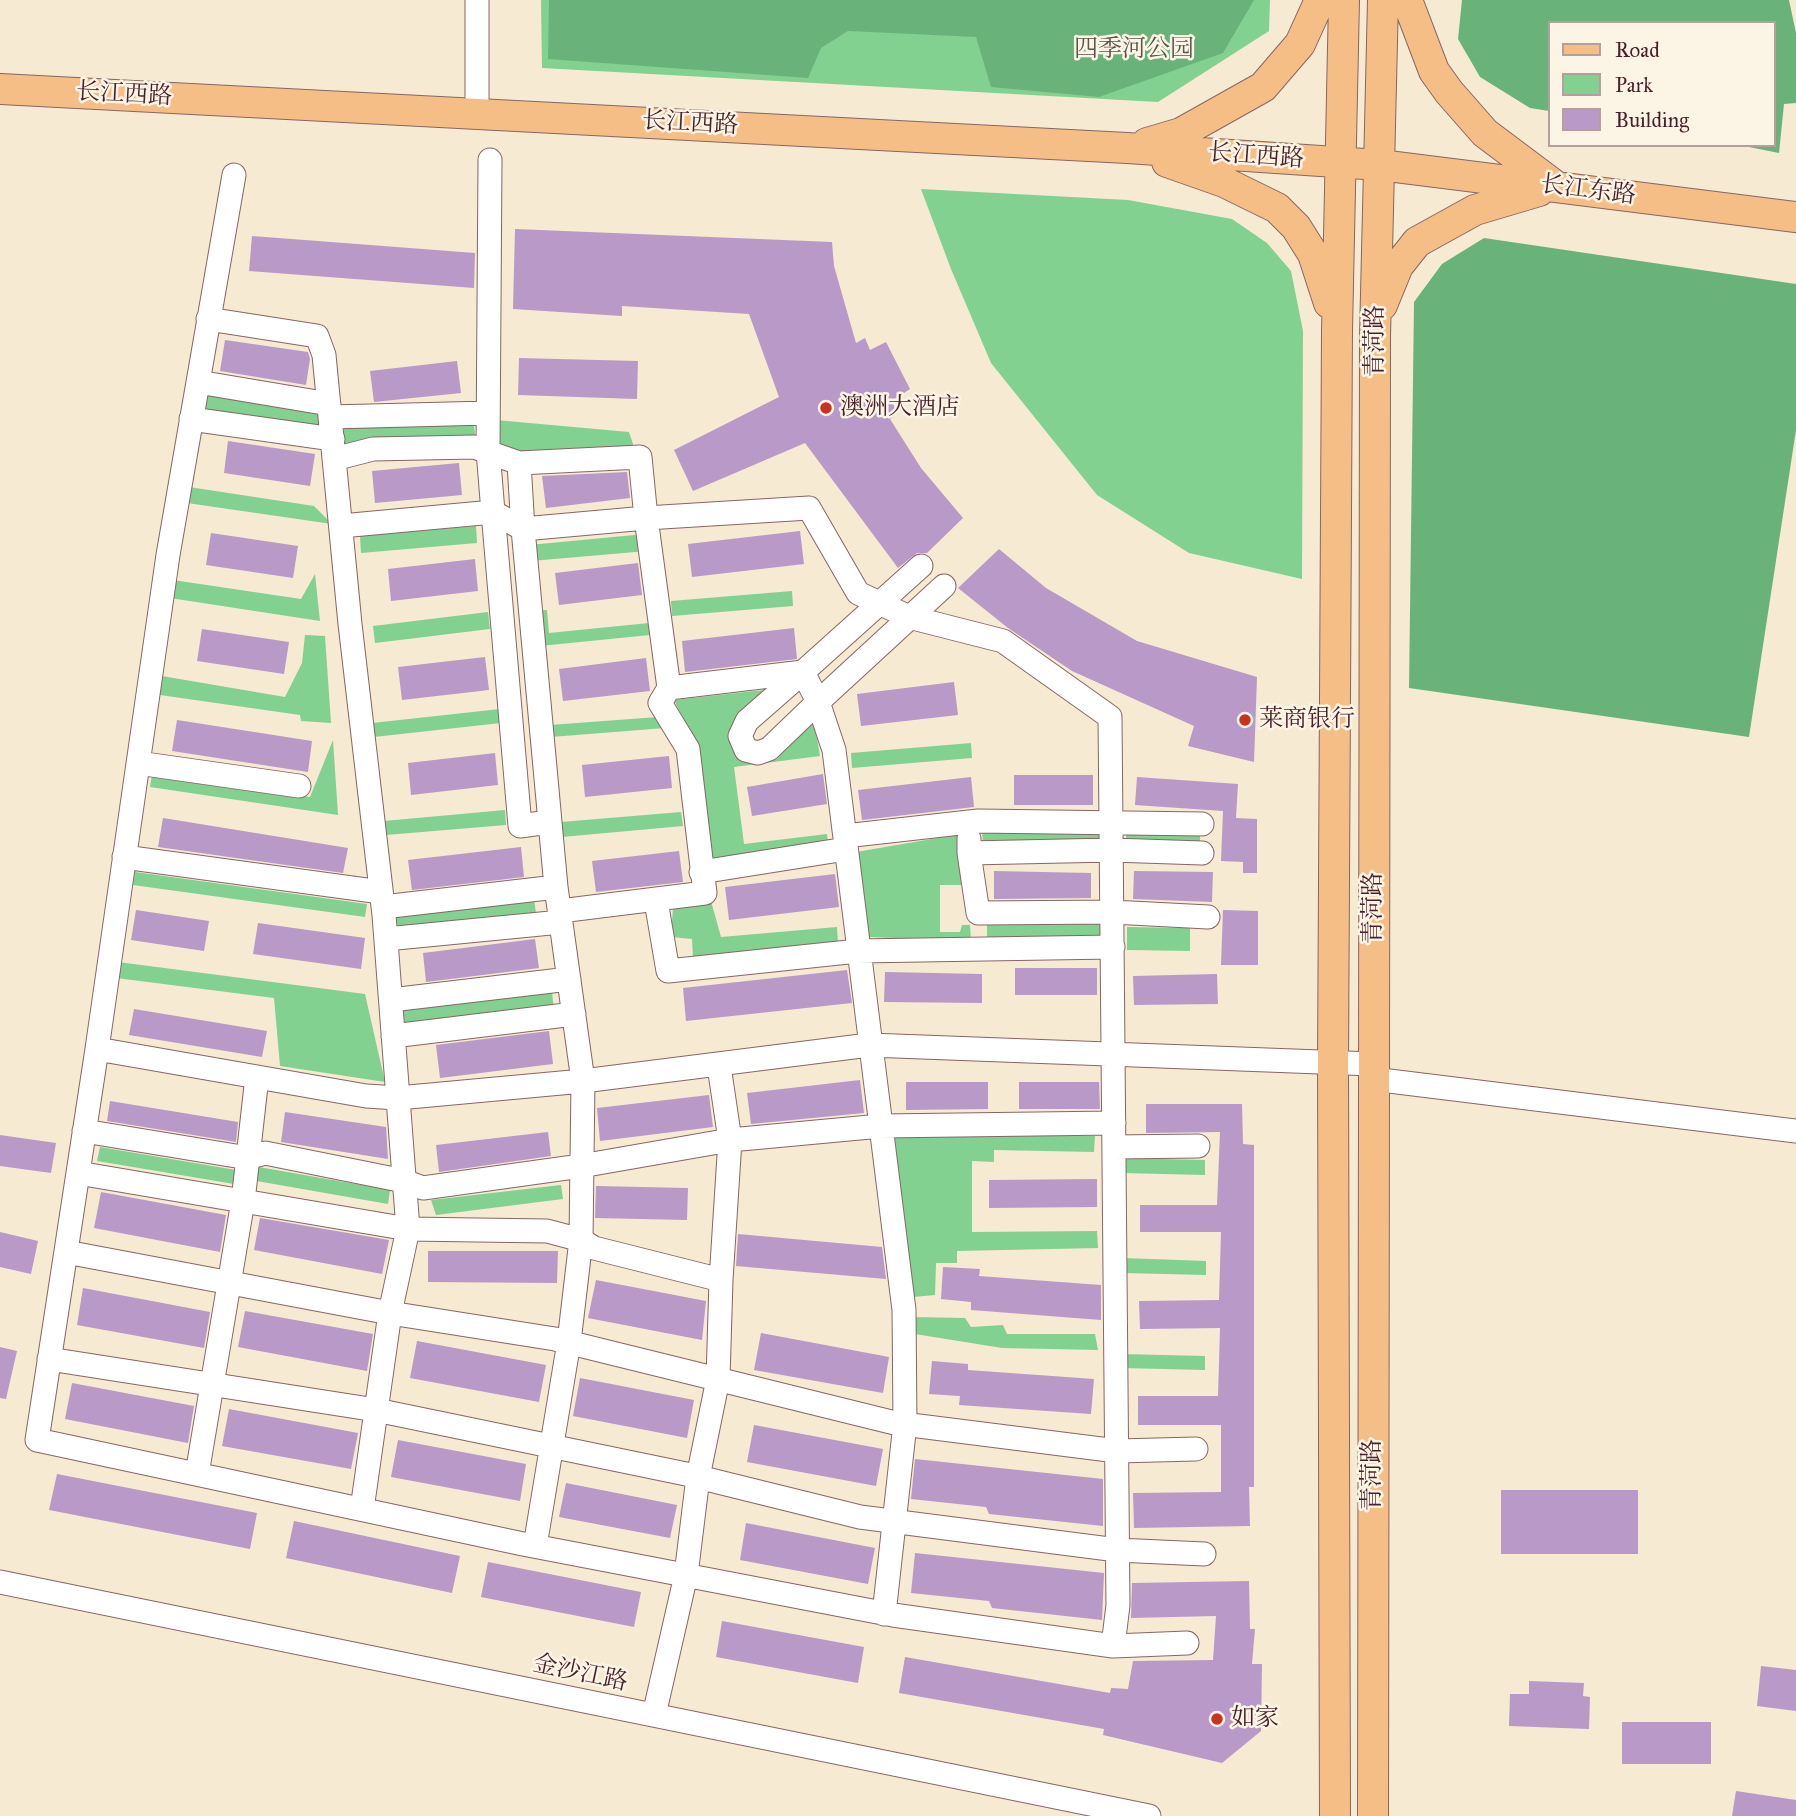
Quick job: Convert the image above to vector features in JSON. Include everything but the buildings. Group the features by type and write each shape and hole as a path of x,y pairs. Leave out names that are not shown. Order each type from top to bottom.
{"main road":[{"path":"1127,148 1181,133 1263,87 1300,44 1320,0"},
{"name":"青菏路","path":"1335,1816 1333,1063 1337,331 1343,0"},
{"name":"青菏路","path":"1373,1816 1375,336 1383,0"},
{"path":"1407,0 1434,71 1449,92 1485,133 1558,187"},
{"name":"长江西路","path":"0,89 1127,148 1380,165"},
{"path":"1127,148 1224,181 1277,208 1296,227 1313,254 1337,331"},
{"name":"长江东路","path":"1380,165 1796,218"},
{"path":"1375,336 1384,294 1398,266 1417,242 1475,210 1558,187"}],"street":[{"path":"477,0 477,113"},
{"path":"490,160 488,452 520,826 550,822"},
{"path":"234,175 168,555 97,1049 37,1440 535,1546 884,1614 1113,1646 1187,1643"},
{"path":"208,319 317,337 324,355 386,939 408,1229 390,1313 362,1510"},
{"path":"198,382 332,430 373,449 474,447 519,463 640,457 669,688 660,703 688,749 705,893 560,917 386,939"},
{"path":"191,419 332,430 488,413"},
{"path":"519,463 556,887 583,1081 581,1240 569,1342 535,1546"},
{"path":"341,526 493,512 523,529 809,508 858,593 909,617 1003,641 1110,716 1118,1605 1113,1646"},
{"path":"921,566 877,602 747,720 740,736 746,750 758,753 769,749 944,586"},
{"path":"669,688 803,672"},
{"path":"803,672 818,702 834,750 904,1310 905,1424 884,1614"},
{"path":"138,762 299,786"},
{"path":"701,872 969,822 1111,821 1202,824"},
{"path":"969,822 969,853 978,913 980,949"},
{"path":"969,853 1112,850 1202,853"},
{"path":"124,857 382,899 556,887"},
{"path":"656,901 668,971 858,951 1113,947"},
{"path":"978,913 1112,912 1208,917"},
{"path":"391,1000 569,979"},
{"path":"393,1036 574,1014"},
{"path":"97,1049 366,1096 398,1098 719,1066 869,1045 1333,1063 1373,1072 1796,1131"},
{"path":"654,1716 686,1575 698,1477 718,1379 730,1140 719,1066"},
{"path":"197,1474 243,1200 257,1077"},
{"path":"84,1131 248,1158 265,1153 404,1181 423,1188 581,1166 730,1140 881,1126 1114,1123"},
{"path":"1114,1147 1198,1146"},
{"path":"78,1173 408,1229 547,1231 581,1240 594,1248 721,1280"},
{"path":"66,1252 390,1313 569,1342 905,1424 1117,1451 1196,1449"},
{"path":"49,1359 376,1410 698,1477 860,1517 1117,1550 1204,1554"},
{"name":"金沙江路","path":"0,1582 1149,1816"}],"green space":[{"name":"四季河公园","path":"541,0 1270,0 1269,31 1158,102 542,68"},
{"name":"四季河公园","path":"549,0 1254,0 1223,53 1099,97 991,87 976,37 848,31 821,48 808,78 548,59"},
{"path":"1462,0 1789,0 1796,33 1796,103 1784,104 1779,153 1749,147 1775,147 1775,21 1548,21 1548,111 1530,108 1480,77 1458,39"},
{"path":"921,189 1128,200 1232,219 1267,243 1291,271 1303,331 1302,579 1189,553 1097,495 991,363"},
{"path":"1484,238 1796,284 1796,430 1749,737 1409,688 1414,302 1442,264"},
{"path":"207,394 322,411 318,431 204,414"},
{"path":"473,419 476,441 342,446 341,423"},
{"path":"496,420 629,432 635,450 528,456 495,443"},
{"path":"189,487 314,506 332,524 187,503"},
{"path":"476,526 477,543 361,553 360,536"},
{"path":"645,534 647,551 531,561 529,545"},
{"path":"315,574 320,621 170,598 173,580 301,599"},
{"path":"792,591 793,606 672,616 671,601"},
{"path":"547,610 549,633 649,623 650,635 540,646 536,611"},
{"path":"488,612 490,629 375,643 373,626"},
{"path":"305,635 325,636 331,723 301,721 300,715 153,694 156,675 285,697 302,663"},
{"path":"764,690 741,712 733,725 733,743 745,760 777,759 814,720 820,756 734,767 744,844 827,834 828,842 713,858 699,751 674,700"},
{"path":"500,709 501,723 374,737 372,723"},
{"path":"658,717 665,728 551,737 550,725"},
{"path":"333,740 338,815 150,787 152,774 310,797"},
{"path":"971,743 972,758 852,768 851,753"},
{"path":"505,810 506,825 386,835 384,821"},
{"path":"681,812 683,826 562,837 561,822"},
{"path":"1103,828 1104,843 983,845 982,830"},
{"path":"1126,830 1200,831 1200,846 1126,846"},
{"path":"961,834 962,885 940,885 940,932 960,932 962,925 970,925 971,941 867,937 856,852"},
{"path":"135,872 367,904 365,917 133,885"},
{"path":"534,899 536,913 398,929 396,915"},
{"path":"711,901 721,937 837,927 838,944 693,959 692,939 671,937 673,906"},
{"path":"987,923 1108,923 1108,937 987,938"},
{"path":"1127,927 1190,928 1190,951 1127,950"},
{"path":"118,962 365,994 385,1082 280,1066 274,998 116,978"},
{"path":"552,992 554,1010 405,1026 403,1009"},
{"path":"892,1136 1095,1136 1094,1152 994,1150 994,1162 972,1161 972,1232 1097,1231 1098,1248 957,1251 957,1263 936,1263 935,1295 913,1297"},
{"path":"100,1147 236,1170 234,1184 97,1161"},
{"path":"1122,1158 1205,1160 1205,1175 1122,1173"},
{"path":"253,1166 390,1190 388,1204 251,1180"},
{"path":"561,1185 563,1199 436,1215 431,1200"},
{"path":"1123,1258 1206,1261 1206,1275 1123,1273"},
{"path":"912,1317 965,1318 971,1327 1003,1325 1007,1334 1095,1334 1098,1350 1002,1348 915,1334"},
{"path":"1122,1354 1205,1356 1205,1370 1122,1368"}],"place":[{"name":"澳洲大酒店","path":"826,408"},
{"name":"莱商银行","path":"1245,720"},
{"name":"如家","path":"1217,1719"}]}
